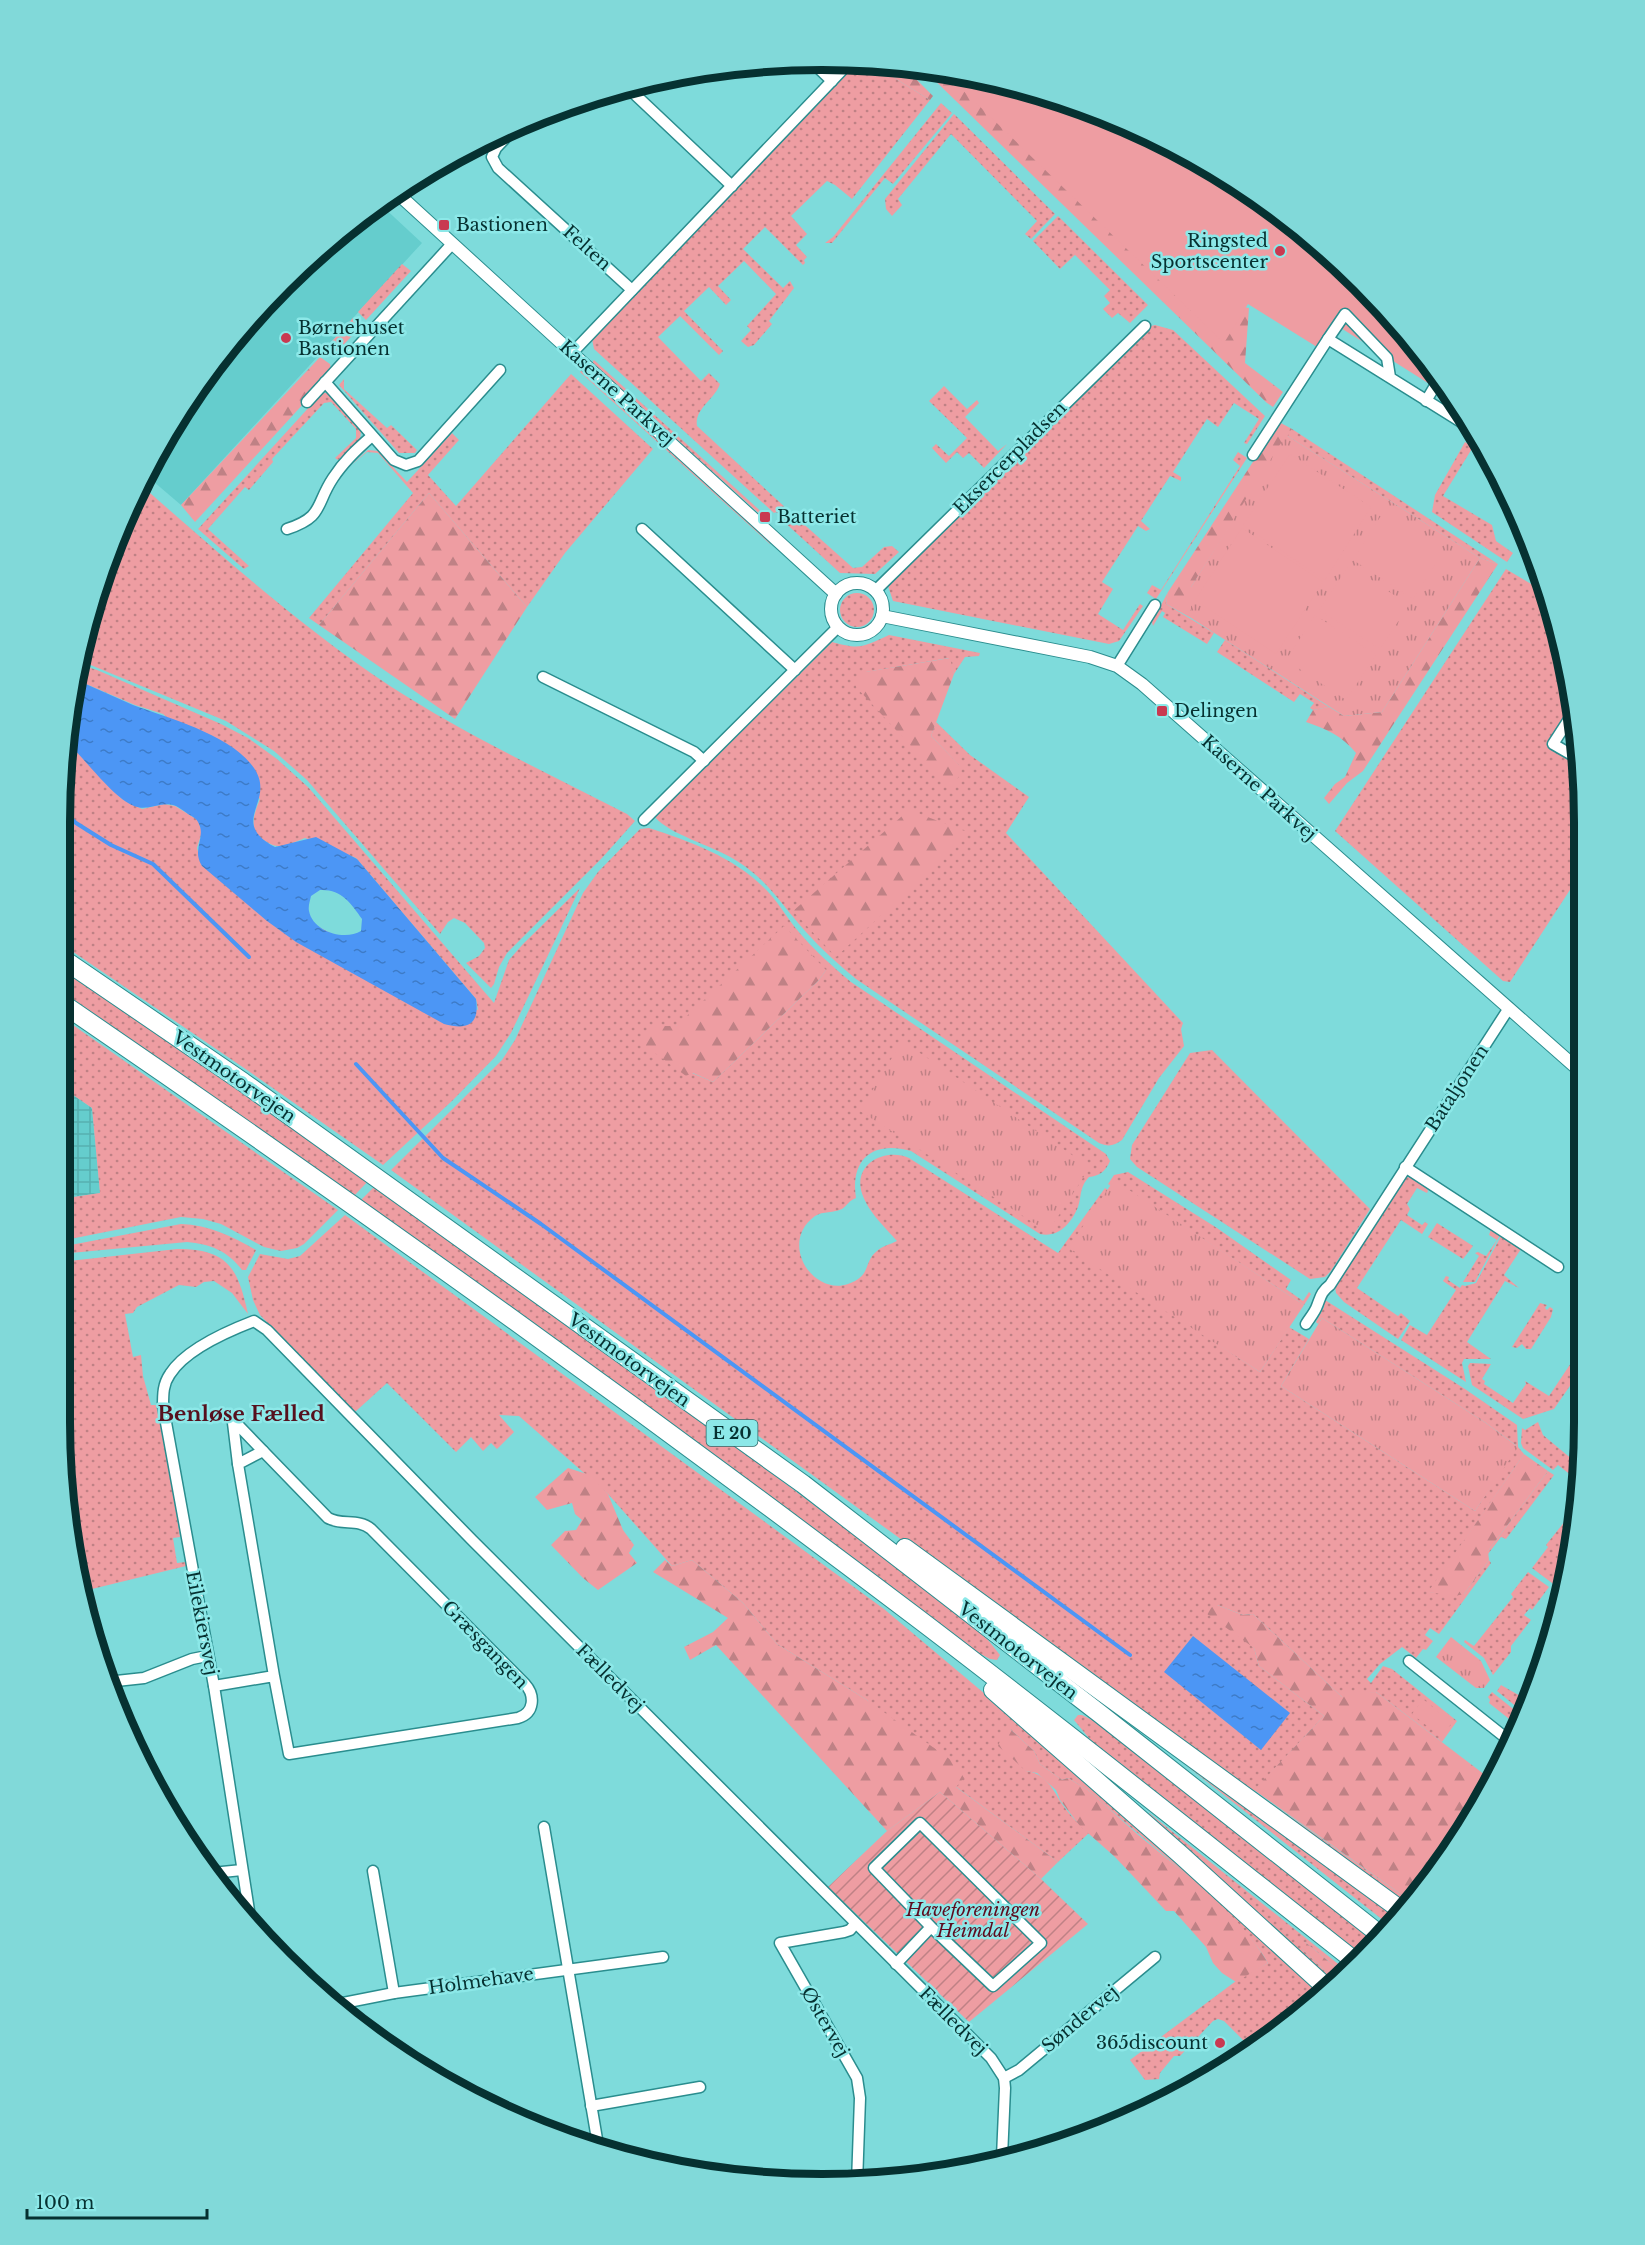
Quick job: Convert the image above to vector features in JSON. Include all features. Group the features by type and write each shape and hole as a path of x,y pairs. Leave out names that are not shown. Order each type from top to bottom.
{"highway":[{"name":"Vestmotorvejen","path":"70,964 243,1082 803,1484 1100,1713 1376,1931"},
{"name":"Vestmotorvejen","path":"70,1009 244,1128 488,1301 918,1618 1350,1958"},
{"path":"803,1484 848,1506 1397,1907"},
{"path":"918,1618 1004,1701 1181,1855 1322,1984"}],"street":[{"path":"820,70 832,81"},
{"path":"573,352 842,71"},
{"path":"635,94 732,186"},
{"name":"Felten","path":"500,143 492,157 498,168 632,290"},
{"name":"Kaserne Parkvej","path":"402,199 836,594"},
{"path":"308,402 452,244"},
{"path":"1252,454 1345,314 1387,358 1389,376"},
{"name":"Eksercerpladsen","path":"875,591 1145,326"},
{"path":"1328,339 1457,420"},
{"path":"325,382 394,460 406,465 418,461 500,370"},
{"path":"1426,401 1435,386"},
{"path":"287,529 309,520 315,514 331,481 346,459 372,436"},
{"path":"642,529 795,670"},
{"path":"859,584 875,591 882,607 882,616 873,629 860,635 852,635 838,627 831,615 831,607 836,594 843,588 859,584"},
{"path":"1117,666 1155,605"},
{"name":"Kaserne Parkvej","path":"882,616 1090,657 1117,666 1142,684 1574,1066"},
{"path":"644,820 838,627"},
{"path":"543,677 694,752 704,761"},
{"path":"1568,721 1553,744 1571,754"},
{"name":"Bataljonen","path":"1306,1324 1318,1304 1322,1291 1330,1285 1509,1008"},
{"path":"1405,1167 1558,1267"},
{"name":"Fælledvej","path":"202,1346 254,1321 267,1330 472,1540 991,2058 1004,2078"},
{"name":"Eilekiersvej","path":"202,1346 180,1361 169,1375 163,1390 163,1406 214,1686 248,1907"},
{"name":"Græsgangen","path":"232,1423 237,1424 263,1451 328,1518 341,1523 360,1522 371,1529 525,1684 532,1695 532,1701 524,1717 289,1754 232,1423"},
{"path":"238,1464 263,1451"},
{"path":"117,1681 144,1678 192,1659 207,1656"},
{"path":"1409,1661 1505,1737"},
{"path":"214,1686 274,1676"},
{"path":"920,1823 1041,1943 993,1986 931,1927 874,1868 920,1823"},
{"path":"544,1827 597,2140"},
{"path":"220,1872 242,1870"},
{"path":"373,1870 394,1994"},
{"name":"Østervej","path":"855,1924 850,1930 844,1932 780,1943 857,2078 860,2098 856,2173"},
{"path":"896,1964 931,1927"},
{"name":"Holmehave","path":"345,2003 663,1957"},
{"name":"Søndervej","path":"1004,2078 1019,2070 1155,1957"},
{"path":"1002,2152 1004,2078"},
{"path":"591,2106 700,2087"}],"shaded area":[{"name":"Børnehuset Bastionen","path":"387,210 422,243 181,505 153,481 171,446 197,405 257,327 291,291 327,257"},
{"path":"70,1093 92,1108 100,1193 70,1198"}],"green space":[{"path":"846,71 890,74 930,100 852,199 827,181 791,216 807,234 796,245 807,257 803,265 765,227 743,249 783,288 790,281 794,288 769,321 772,324 754,345 748,347 741,341 751,330 747,326 776,294 744,261 718,286 731,300 726,305 709,287 684,311 723,351 719,355 680,316 658,337 701,381 709,373 720,384 699,414 697,426 787,509 781,516 774,513 594,349 592,339"},
{"path":"890,74 913,76 933,96 930,100"},
{"path":"933,79 965,84 1186,298 1249,308 1245,363 1283,392 1273,407"},
{"path":"955,83 1017,96 1064,110 1110,128 1199,171 1240,197 1318,257 1354,291 1388,327 1436,388 1333,323 1317,347 1248,304 1224,343"},
{"path":"941,103 952,113 893,184 885,178 832,243 825,243 833,237"},
{"path":"954,114 1055,214 1031,239 1025,234 1037,221 951,134 898,199 902,205 892,216 886,209 885,199"},
{"path":"1058,216 1148,305 1130,323 1118,313 1112,318 1103,309 1110,303 1104,296 1110,290 1075,255 1060,269 1033,241"},
{"path":"402,264 411,271 366,320 358,312"},
{"path":"353,318 362,325 334,355 326,348"},
{"path":"1151,326 1173,330 1265,416 1247,444 1244,443 1259,419 1234,403 1218,427 1207,419 1173,472 1181,477 1181,481 1170,476 1141,521 1150,529 1146,531 1138,526 1102,582 1113,589 1098,614 1123,630 1140,604 1143,606 1119,641 1109,644 893,601 888,586"},
{"path":"320,357 330,364 331,369 305,402 195,522 181,505"},
{"path":"594,360 766,516 764,518 592,363"},
{"path":"582,370 772,542 770,544 580,372"},
{"path":"571,374 653,449 565,553 527,607 429,493 319,625 309,618 413,493 378,453 367,452 349,467 368,450 378,451 407,482 452,433 459,440 428,475 456,506"},
{"path":"344,379 344,389 387,428 391,425 417,450 415,453 399,453 339,385"},
{"path":"944,386 967,409 977,400 979,403 965,417 998,451 1007,444 984,468 969,453 963,458 957,452 946,463 932,448 936,444 949,456 967,438 929,401"},
{"path":"322,393 328,393 361,431 360,440 338,460 335,458 356,438 356,429 331,402 324,403 272,459 273,462 249,490 245,487 208,529 249,566 244,569 198,529"},
{"path":"1279,422 1292,429 1191,587 1191,618 1166,604 1168,592"},
{"path":"1292,429 1498,564 1480,558 1286,435"},
{"path":"1286,435 1480,558 1382,712 1344,716 1191,618 1191,587"},
{"path":"1465,442 1473,447 1443,496 1492,525 1496,541 1513,553 1507,562 1432,512 1435,495"},
{"path":"1238,452 1247,458 1156,599 1147,593 1152,585 1161,590 1240,466 1233,460"},
{"path":"1290,454 1371,507 1325,580 1243,525"},
{"path":"148,491 325,640 390,686 477,737 627,814 635,821 602,858 507,953 491,988 466,963 479,956 485,948 484,943 465,923 454,918 448,922 440,934 307,780 274,751 226,721 88,664 110,581"},
{"path":"429,493 527,607 455,719 319,625"},
{"path":"789,511 853,568 862,567 884,547 892,546 899,552 875,574 840,573 781,519"},
{"path":"1382,514 1442,554 1413,599 1353,560"},
{"path":"1242,528 1323,582 1276,654 1195,600"},
{"path":"1480,558 1498,564 1363,771 1347,783 1329,804 1324,798 1335,784 1345,777 1356,753 1334,734 1306,722 1313,710 1329,707 1344,716 1382,712"},
{"path":"1349,565 1409,605 1380,649 1319,610"},
{"path":"1506,569 1537,587 1549,628 1566,714 1548,742 1571,757 1574,884 1510,982 1503,981 1335,831"},
{"path":"1168,592 1166,604 1214,633 1207,644 1163,617 1165,613 1162,611 1153,626 1152,622"},
{"path":"857,593 869,598 874,610 869,622 857,627 845,622 840,610 845,598"},
{"path":"1315,615 1376,655 1346,700 1286,660"},
{"path":"889,635 980,653 979,656 965,657 954,674 949,658 866,672 961,767 931,736 936,722 970,755 1029,797 1006,833 1183,1023 1181,1029 1184,1046 1159,1078 1122,1140 1116,1144 1099,1143 856,979 818,944 773,892 745,866 724,853 670,829 655,817 832,642 861,646"},
{"path":"1225,640 1329,707 1313,710 1310,708 1314,703 1300,694 1294,702 1217,652"},
{"path":"950,658 954,674 931,736 961,767 960,775 950,788 856,687 859,677 865,672"},
{"path":"87,667 221,724 248,738 277,759 308,787 494,1003 509,960 580,888 511,1033 496,1056 453,1100 383,1165 70,950 70,822 74,750 122,799 142,809 164,804 175,806 198,820 202,832 197,848 202,866 478,1010 476,999 356,858 305,838 288,845 274,846 259,837 253,822 260,799 163,714 135,705 84,683"},
{"path":"909,810 970,833 836,957 793,911"},
{"path":"649,828 682,839 729,861 758,882 810,945 851,982 1106,1154 1110,1161 1102,1172 1089,1177 1086,1181 1078,1207 1068,1224 1058,1232 1047,1235 1040,1234 911,1151 886,1148 875,1151 861,1163 855,1184 856,1198 842,1209 815,1216 804,1227 800,1240 800,1253 804,1265 812,1275 823,1282 835,1286 856,1281 864,1273 877,1251 897,1241 871,1211 861,1190 860,1180 863,1172 874,1160 883,1156 900,1155 909,1158 1058,1253 1105,1188 1108,1190 1070,1247 1260,1372 1289,1327 1309,1339 1281,1386 1475,1511 1517,1446 1486,1423 1322,1318 1318,1324 1316,1322 1324,1307 1323,1301 1325,1300 1465,1389 1517,1425 1518,1447 1524,1454 1429,1592 1464,1594 1489,1560 1491,1563 1439,1634 1430,1628 1425,1635 1433,1641 1426,1650 1423,1649 1416,1658 1402,1647 1380,1664 1367,1679 1371,1683 1383,1666 1392,1669 1457,1721 1442,1742 1376,1692 1342,1697 1253,1614 1243,1615 1217,1605 1254,1648 1259,1666 1324,1716 1254,1791 1405,1897 1401,1902 391,1170 502,1060 515,1040 583,893 598,872 640,829","holes":["826,970 819,980 713,1082 692,1073 654,1026 676,1026"]},
{"path":"784,926 826,970 819,980 713,1082 693,1073 686,1076 640,1042 654,1026 676,1026"},
{"path":"70,971 369,1180 354,1196 70,997"},
{"path":"70,1023 338,1210 304,1244 281,1251 264,1247 221,1224 203,1219 181,1217 70,1239 70,1198 100,1193 92,1108 70,1093"},
{"path":"902,1041 1090,1167 1048,1232 860,1111"},
{"path":"1212,1050 1370,1209 1325,1277 1310,1279 1137,1167 1130,1159 1132,1145 1190,1053"},
{"path":"1128,1172 1217,1228 1291,1280 1286,1289 1303,1301 1309,1292 1311,1294 1304,1305 1114,1181 1111,1186 1108,1184 1114,1175"},
{"path":"1408,1177 1420,1182 1428,1191 1427,1193 1417,1188 1407,1204 1410,1209 1407,1215 1422,1225 1425,1222 1428,1224 1422,1234 1401,1220 1357,1288 1398,1316 1401,1313 1410,1321 1398,1339 1344,1302 1336,1293 1335,1286 1404,1179"},
{"path":"1114,1180 1304,1305 1260,1372 1072,1251 1069,1247"},
{"path":"375,1186 710,1427 966,1619 1000,1655 997,1660 973,1650 361,1200"},
{"path":"345,1215 884,1609 1080,1774 1318,1988 1246,2043 1224,2021 1218,2019 1213,2021 1180,2056 1174,2056 1160,2073 1159,2079 1145,2080 1130,2060 1240,1978 1268,1963 1245,1932 1217,1903 1088,1790 1068,1778 1062,1780 1040,1764 1034,1751 1010,1729 1026,1771 1043,1778 1070,1814 1089,1833 1058,1862 955,1786 867,1700 777,1644 743,1603 692,1560 672,1566 608,1494 519,1416 499,1415 514,1432 497,1449 491,1443 483,1451 471,1437 456,1452 387,1383 355,1412 260,1315 253,1300 248,1277 260,1254 288,1259 300,1256"},
{"path":"1437,1223 1473,1246 1463,1259 1428,1237"},
{"path":"181,1224 220,1232 256,1250 246,1270 242,1270 225,1253 187,1242 70,1253 70,1245"},
{"path":"1491,1229 1500,1235 1475,1282 1463,1282 1479,1256 1475,1253 1486,1256 1497,1240 1489,1235"},
{"path":"1501,1236 1521,1249 1504,1275 1519,1288 1505,1281 1467,1342 1491,1359 1464,1359 1462,1363 1466,1382 1401,1340 1410,1325 1427,1335 1456,1290 1443,1281 1446,1276 1460,1288 1462,1285 1476,1283"},
{"path":"177,1249 208,1253 219,1257 235,1273 248,1314 232,1293 214,1281 204,1282 196,1287 179,1285 137,1307 133,1313 125,1314 133,1357 141,1355 143,1376 151,1405 159,1405 180,1537 173,1538 177,1563 186,1562 186,1566 92,1589 99,1614 95,1615 77,1521 72,1472 70,1261"},
{"path":"1540,1303 1547,1305 1545,1308 1547,1310 1550,1307 1553,1309 1551,1317 1531,1349 1526,1349 1522,1344 1517,1348 1512,1347"},
{"path":"1322,1318 1486,1423 1518,1447 1475,1511 1281,1386"},
{"path":"1574,1358 1574,1380 1554,1409 1523,1419 1472,1385 1468,1366 1470,1363 1491,1364 1482,1379 1485,1381 1484,1384 1513,1403 1526,1384 1525,1381 1549,1396"},
{"path":"1538,1422 1543,1435 1573,1460 1571,1464 1573,1466 1573,1476 1558,1465 1553,1470 1523,1448 1522,1428 1525,1430"},
{"path":"1524,1454 1548,1471 1488,1551 1489,1560 1464,1594 1455,1596 1428,1592"},
{"path":"568,1468 590,1475 608,1494 623,1530 634,1545 629,1553 637,1563 598,1590 551,1545 565,1531 576,1530 582,1520 575,1514 572,1503 547,1510 535,1497"},
{"path":"1548,1471 1554,1475 1506,1539 1501,1537 1488,1554 1488,1551"},
{"path":"1568,1517 1556,1586 1532,1568 1548,1547 1546,1545"},
{"path":"665,1560 672,1566 692,1560 743,1603 777,1644 867,1700 955,1763 964,1778 956,1787 1058,1862 1041,1879 940,1792 887,1831 716,1645 690,1660 684,1647 713,1632 728,1618 653,1572"},
{"path":"1528,1572 1549,1587 1532,1610 1530,1608 1524,1615 1531,1620 1493,1675 1484,1658 1464,1642 1465,1640 1474,1646 1513,1597 1511,1594"},
{"path":"1217,1605 1243,1615 1253,1614 1342,1697 1346,1693 1376,1692 1486,1776 1448,1840 1405,1897 1254,1790 1324,1716 1259,1666 1254,1648 1203,1611"},
{"path":"1451,1637 1481,1661 1490,1680 1484,1688 1476,1688 1436,1657"},
{"path":"1501,1685 1522,1697 1518,1708 1497,1691"},
{"path":"1492,1692 1516,1711 1512,1721 1489,1703 1488,1697"},
{"path":"1423,1699 1452,1723 1441,1737 1412,1714"},
{"path":"1078,1715 1082,1715 1106,1727 1370,1937 1355,1953 1093,1743 1074,1720"},
{"path":"1010,1729 1034,1751 1040,1764 1062,1780 1068,1778 1088,1790 1208,1893 1241,1926 1268,1963 1236,1982 1222,1973 1213,1963 1206,1947 1174,1911 1166,1911 1115,1857 1080,1826 1060,1800 1056,1790 1037,1773 1026,1771 998,1746 1004,1731"},
{"path":"1188,1763 1394,1910 1385,1921 1187,1766"},
{"name":"Haveforeningen Heimdal","path":"940,1792 1041,1879 1088,1924 969,2022 828,1887 887,1831"},
{"path":"1149,1813 1341,1966 1338,1969 1305,1942 1302,1949 1331,1976 1327,1979 1147,1816"},
{"path":"1300,1942 1305,1942 1338,1969 1331,1976 1302,1949"}],"water":[{"path":"84,683 133,705 198,729 230,746 243,756 254,768 260,780 260,791 253,820 261,838 275,847 316,837 357,859 476,999 476,1015 473,1020 465,1026 444,1024 296,942 267,921 202,866 198,854 201,833 195,818 171,805 144,808 134,806 110,788 74,750","holes":["320,890 334,892 345,898 362,919 361,931 347,935 330,933 312,918 309,911 311,896"]},
{"path":"1193,1636 1290,1713 1261,1750 1164,1672"}],"waterway":[{"path":"70,818 111,845 153,864 249,957"},
{"path":"356,1064 443,1158 541,1224 1130,1655"}],"place":[{"name":"Bastionen","path":"444,225"},
{"name":"Ringsted Sportscenter","path":"1280,251"},
{"name":"Børnehuset Bastionen","path":"286,338"},
{"name":"Batteriet","path":"765,517"},
{"name":"Delingen","path":"1162,711"},
{"name":"365discount","path":"1220,2043"}],"district":[{"name":"Benløse Fælled","path":"241,1414"}]}
